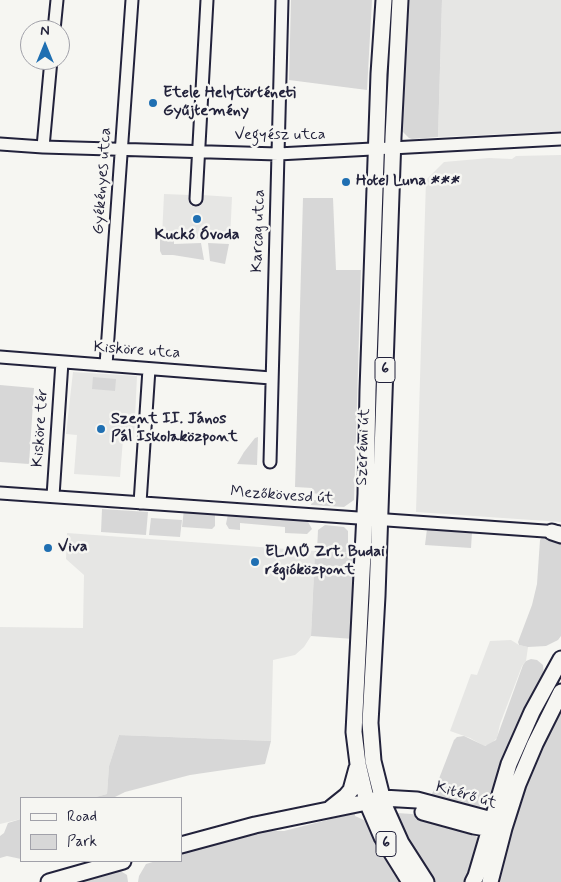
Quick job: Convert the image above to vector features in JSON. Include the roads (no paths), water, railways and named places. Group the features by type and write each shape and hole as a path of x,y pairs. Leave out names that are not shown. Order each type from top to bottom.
{"main road":[{"name":"Szerémi út","path":"384,0 376,150 370,723 382,837 410,882"},
{"name":"Szerémi út","path":"400,0 372,519 354,732 358,764 401,843 426,882"},
{"path":"490,882 500,792 520,738 561,659"},
{"path":"473,882 495,826 561,692"},
{"path":"329,809 346,796 350,790 355,780 358,764"},
{"path":"467,814 485,808 500,792"},
{"name":"Kitérő út","path":"182,845 254,825 329,809 378,802 417,800 467,814 495,826"},
{"name":"Kitérő út","path":"378,802 495,826"},
{"path":"49,882 119,862"}],"street":[{"path":"55,20 57,0"},
{"name":"Gyékényes utca","path":"106,365 132,0"},
{"path":"196,199 207,0"},
{"name":"Karcag utca","path":"270,462 282,0"},
{"path":"43,147 51,70"},
{"name":"Vegyész utca","path":"0,144 121,150 278,154 561,140"},
{"name":"Kisköre utca","path":"0,357 271,378"},
{"name":"Kisköre tér","path":"53,496 62,362"},
{"path":"140,502 149,369"},
{"name":"Mezőkövesd út","path":"0,492 559,532"}],"place":[{"name":"Etele Helytörténeti Gyűjtemény","path":"153,103"},
{"name":"Hotel Luna ***","path":"346,182"},
{"name":"Kuckó Óvoda","path":"197,219"},
{"name":"Szent II. János Pál Iskolaközpont","path":"101,429"},
{"name":"Viva","path":"48,548"},
{"name":"ELMŰ Zrt. Budai régióközpont","path":"255,562"}]}
